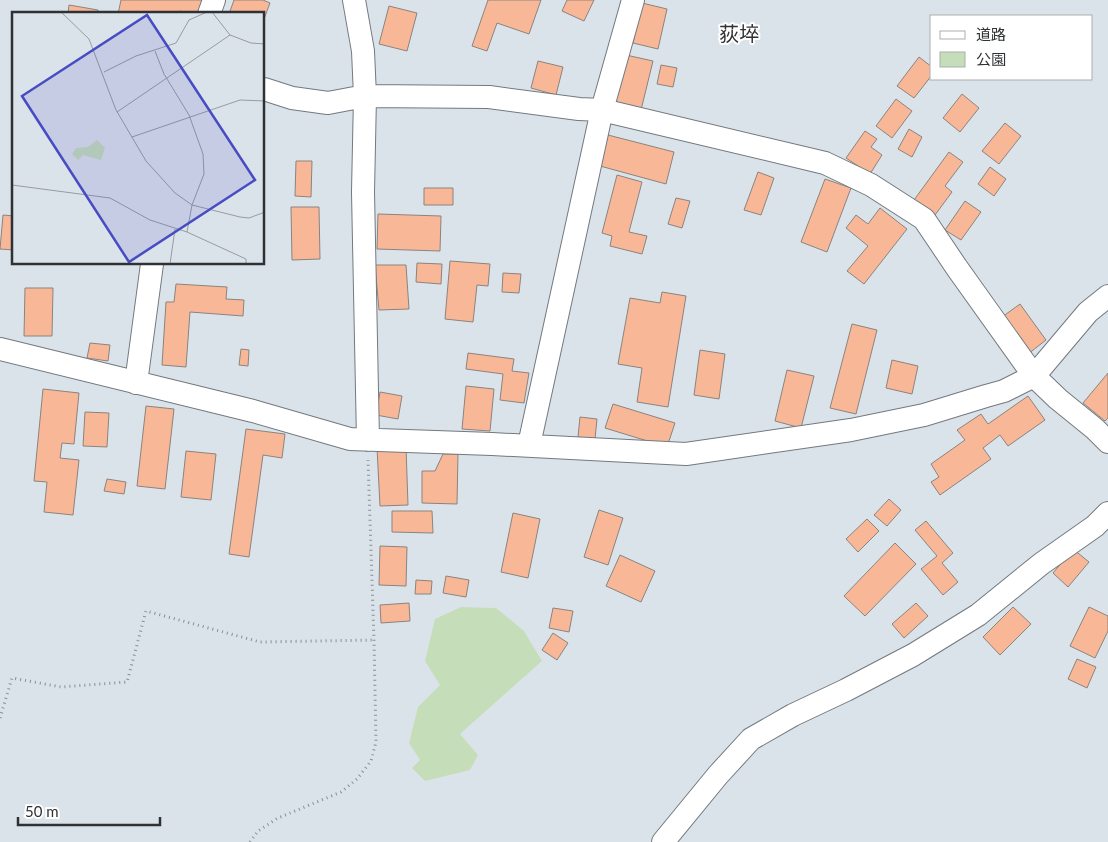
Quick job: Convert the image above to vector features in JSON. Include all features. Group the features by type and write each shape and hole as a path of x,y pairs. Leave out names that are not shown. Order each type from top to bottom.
{"street":[{"path":"210,12 214,0"},
{"path":"354,0 363,51 365,96 363,192 368,440"},
{"path":"529,445 602,110 633,0"},
{"path":"265,88 292,98 328,103 365,96 489,97 579,109 602,110 825,163 871,185 924,219 1034,376 1108,442"},
{"path":"136,382 152,265"},
{"path":"0,349 253,411 350,439 529,445 686,454 851,430 924,415 1004,391 1034,376 1088,312 1108,296"},
{"path":"662,842 751,739 793,715 913,655 978,615 1041,564 1104,525"}],"path":[{"path":"250,842 258,831 278,818 341,792 357,779 370,761 376,742 368,440"},
{"path":"0,718 12,678 61,686 127,682 146,611 260,642 374,640"}],"green space":[{"path":"461,607 496,608 524,631 542,661 460,734 478,755 470,770 425,781 412,768 420,760 409,743 418,707 440,685 425,661 435,619"}],"building":[{"path":"121,0 205,0 202,12 118,12"},
{"path":"234,0 263,0 270,3 265,16 265,12 230,12"},
{"path":"488,0 541,0 529,34 497,23 487,51 472,46"},
{"path":"567,0 594,0 584,21 562,11"},
{"path":"642,3 667,9 658,49 633,43"},
{"path":"69,5 98,10 98,12 68,12"},
{"path":"389,6 417,13 407,51 379,44"},
{"path":"626,55 653,61 641,110 614,103"},
{"path":"919,57 930,65 930,78 914,98 897,86"},
{"path":"538,61 563,67 556,95 531,88"},
{"path":"661,65 677,68 673,87 657,84"},
{"path":"962,94 979,108 960,132 943,118"},
{"path":"896,99 912,111 892,138 876,126"},
{"path":"1005,123 1021,136 999,164 982,151"},
{"path":"909,129 922,137 912,157 898,149"},
{"path":"865,131 877,139 871,147 882,155 870,174 846,158"},
{"path":"608,135 674,152 666,184 600,166"},
{"path":"949,152 963,162 945,186 952,192 935,215 914,200"},
{"path":"296,161 312,161 311,197 295,196"},
{"path":"990,167 1006,179 994,196 978,184"},
{"path":"758,172 774,178 761,215 744,210"},
{"path":"617,175 642,182 629,232 647,236 642,254 610,246 612,236 602,233"},
{"path":"825,179 851,188 827,252 801,242"},
{"path":"424,188 453,188 453,205 424,205"},
{"path":"676,198 690,201 682,228 668,224"},
{"path":"965,201 981,212 961,240 945,230"},
{"path":"291,207 319,207 320,259 292,260"},
{"path":"880,208 907,229 864,284 847,271 868,246 846,228 856,215 868,224"},
{"path":"378,214 441,216 440,251 377,249"},
{"path":"3,215 12,216 12,250 0,249"},
{"path":"450,261 490,264 488,286 477,285 473,322 445,319"},
{"path":"417,263 442,264 441,284 416,282"},
{"path":"375,265 406,265 409,309 379,310"},
{"path":"503,273 521,274 519,293 502,292"},
{"path":"176,284 227,287 226,299 244,300 243,316 190,312 186,367 162,365 166,302 174,302"},
{"path":"25,288 53,288 52,336 24,336"},
{"path":"662,292 686,296 668,407 637,402 642,368 618,364 630,298 660,303"},
{"path":"1020,304 1046,340 1028,354 1002,317"},
{"path":"852,324 877,330 856,414 830,408"},
{"path":"90,343 110,345 108,361 87,358"},
{"path":"241,349 249,350 248,366 239,365"},
{"path":"700,350 725,354 719,399 694,395"},
{"path":"468,353 514,359 512,371 529,373 524,403 500,400 503,374 466,369"},
{"path":"892,360 918,366 912,394 886,388"},
{"path":"787,370 814,376 801,428 775,421"},
{"path":"1108,373 1108,418 1105,421 1083,403"},
{"path":"466,386 494,389 490,431 462,429"},
{"path":"43,389 79,393 74,444 62,443 60,458 79,460 73,515 44,512 47,482 34,481"},
{"path":"380,392 402,396 398,419 376,415"},
{"path":"1028,396 1045,420 1008,446 1000,435 983,448 991,459 940,495 931,482 939,477 931,464 965,440 957,430 981,414 988,424"},
{"path":"613,404 675,423 667,447 605,428"},
{"path":"146,406 174,409 165,489 137,486"},
{"path":"85,412 109,413 107,447 83,446"},
{"path":"580,417 597,419 595,439 578,437"},
{"path":"246,429 285,434 282,458 263,455 249,557 229,554"},
{"path":"406,447 408,505 380,506 377,448"},
{"path":"186,451 216,454 211,500 181,497"},
{"path":"443,454 458,454 457,504 422,503 422,471 435,471"},
{"path":"107,479 126,482 124,494 104,491"},
{"path":"889,499 901,510 887,526 874,515"},
{"path":"599,510 623,518 608,565 584,557"},
{"path":"392,511 432,511 433,533 392,532"},
{"path":"513,513 540,519 528,578 501,572"},
{"path":"867,519 879,531 858,552 846,539"},
{"path":"926,521 953,553 942,563 958,582 943,595 921,569 937,556 915,530"},
{"path":"895,543 916,564 865,616 844,596"},
{"path":"380,546 407,547 406,586 379,585"},
{"path":"1073,549 1089,562 1068,587 1053,573"},
{"path":"620,555 655,571 641,602 606,586"},
{"path":"446,576 469,580 466,597 443,593"},
{"path":"416,580 432,581 431,594 415,594"},
{"path":"409,603 410,621 381,623 380,605"},
{"path":"916,603 928,616 904,638 892,624"},
{"path":"1013,607 1031,624 1000,655 983,637"},
{"path":"1089,607 1108,616 1108,631 1095,658 1070,646"},
{"path":"553,608 573,611 569,632 549,628"},
{"path":"553,633 568,643 557,660 542,650"},
{"path":"1077,659 1096,667 1087,688 1068,679"}],"district":[{"name":"荻埣","path":"739,34"}]}
